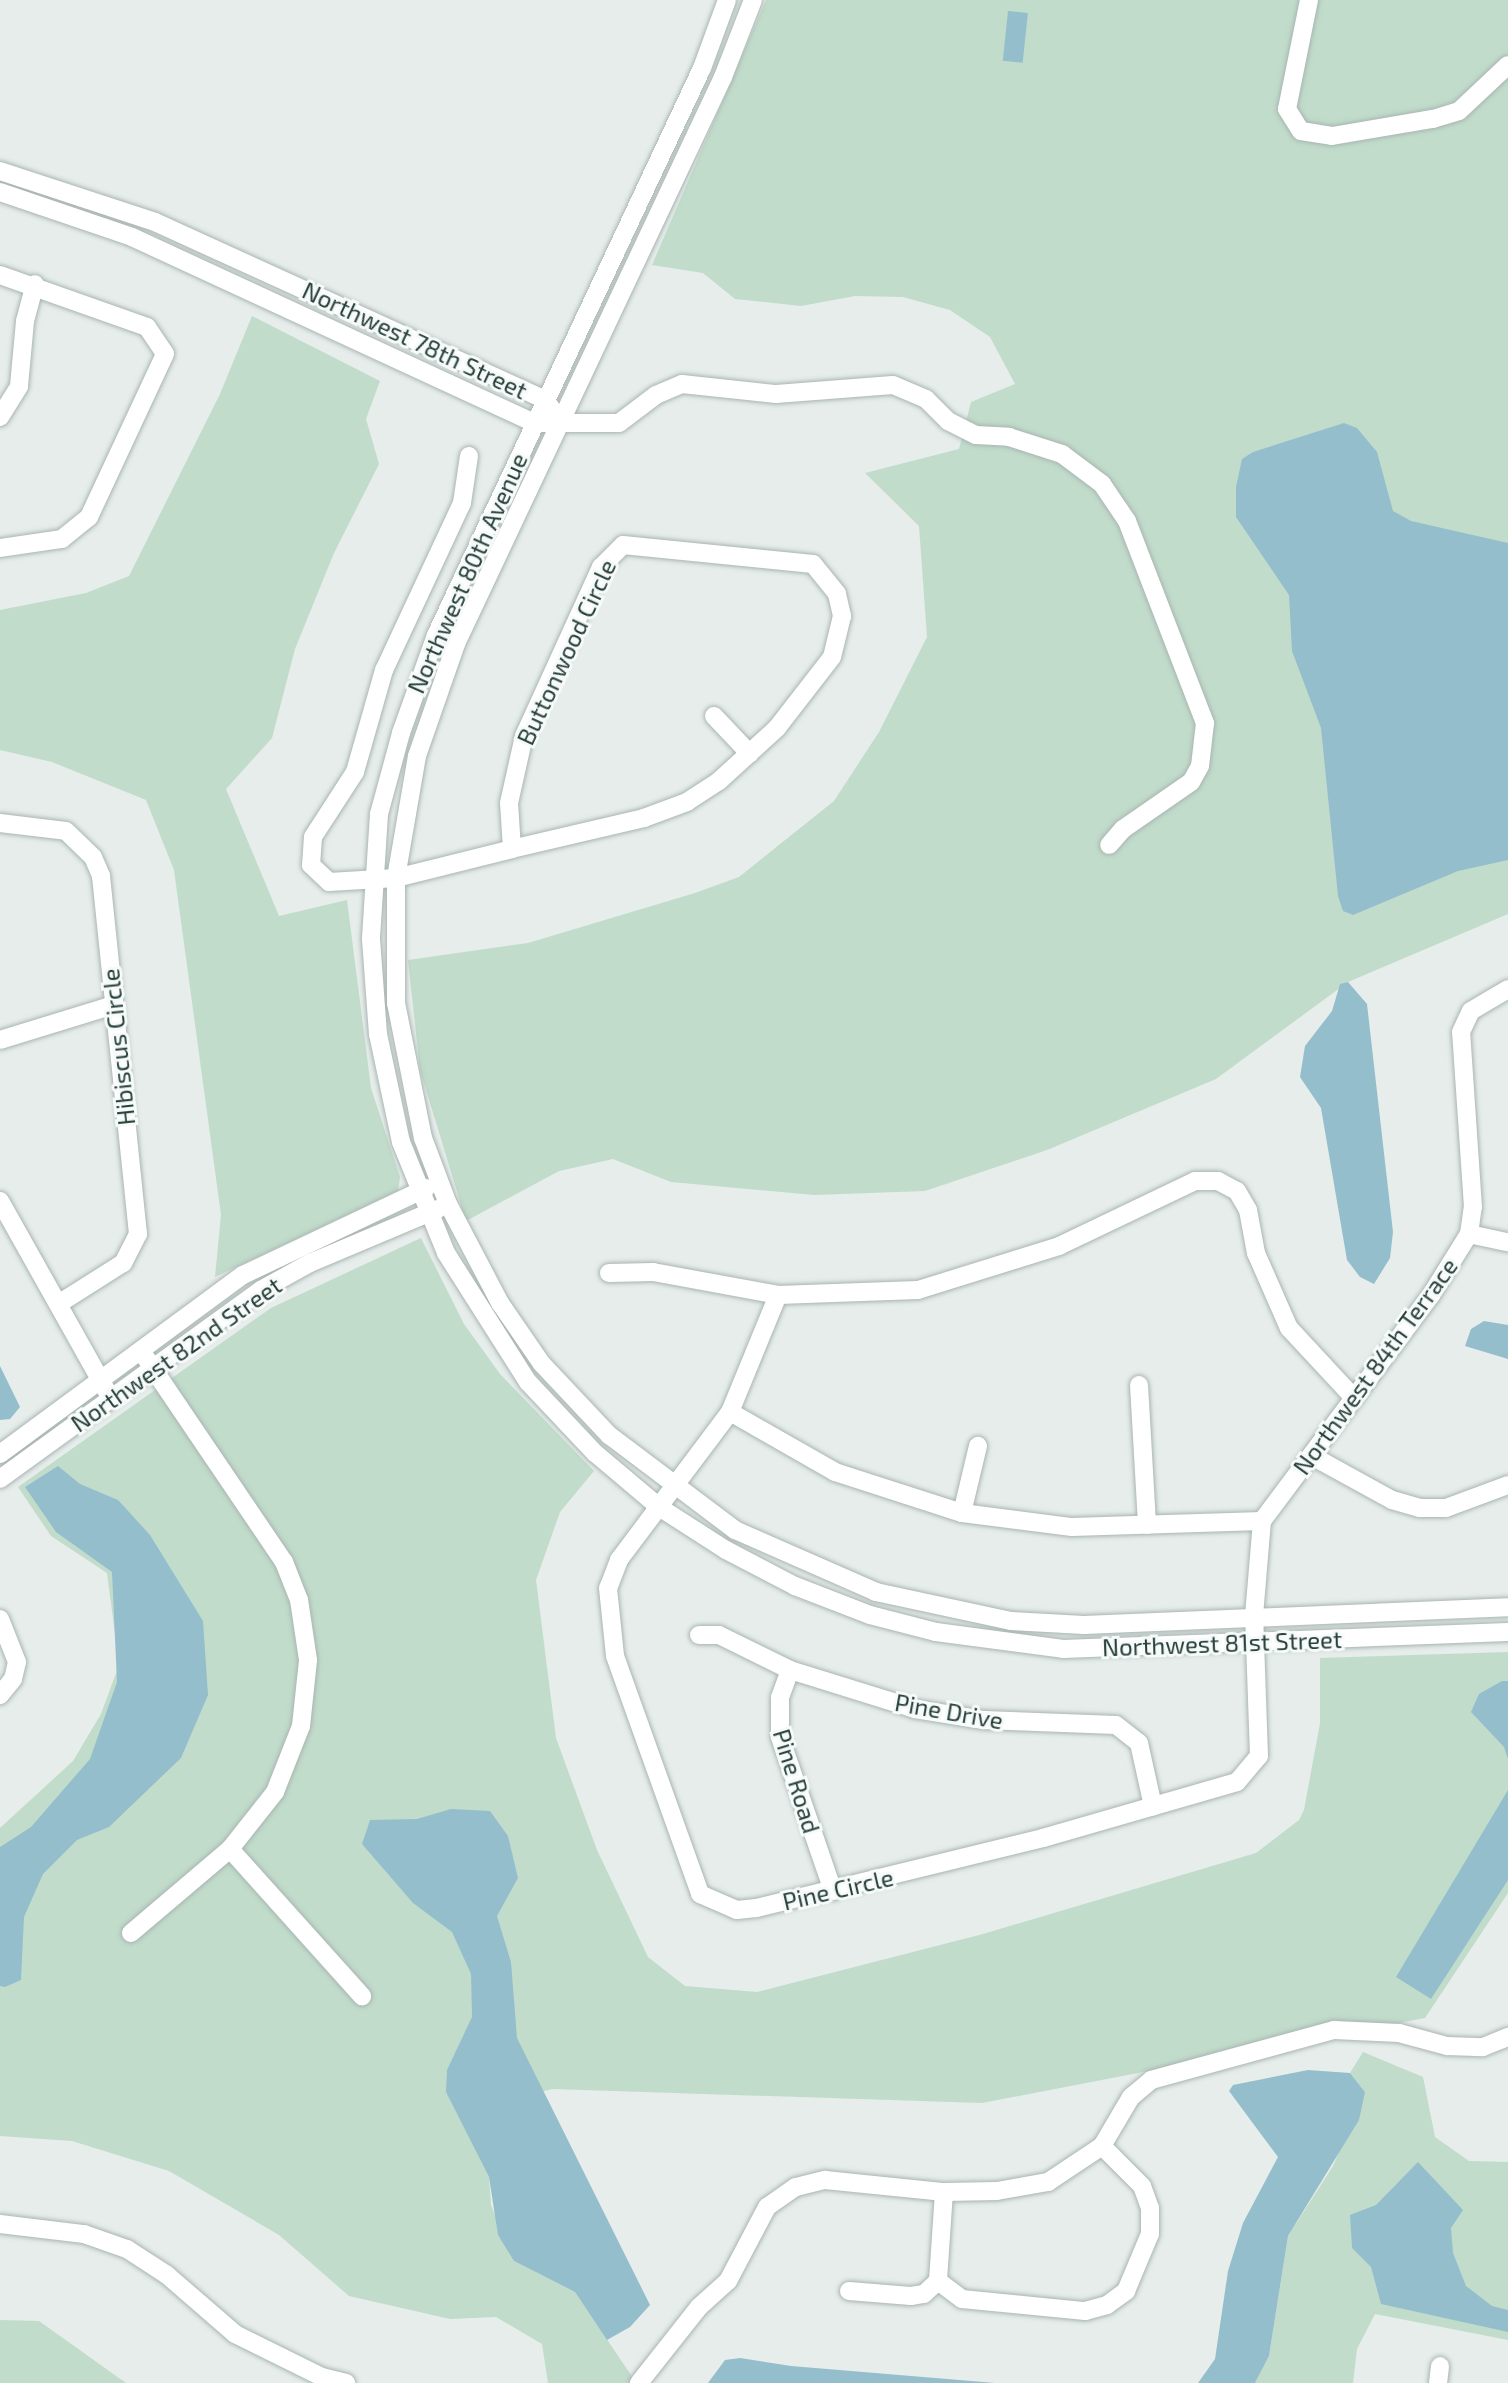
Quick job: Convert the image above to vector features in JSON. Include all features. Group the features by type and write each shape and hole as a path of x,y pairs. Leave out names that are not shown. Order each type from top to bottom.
{"street":[{"name":"Northwest 80th Avenue","path":"727,0 702,68 534,423 416,684 379,814 372,881 374,1004 384,1073 418,1192 485,1321 528,1382 595,1453 659,1507 795,1586 936,1632"},
{"name":"Northwest 80th Avenue","path":"753,0 733,55 436,695 402,818 396,878 396,1003 407,1070 438,1182 500,1303 542,1364 609,1435 675,1489 781,1554 876,1592 941,1610"},
{"path":"1309,0 1287,109 1301,131 1332,136 1433,119 1459,111 1508,65"},
{"name":"Northwest 78th Street","path":"0,171 155,222 545,400 563,423"},
{"name":"Northwest 78th Street","path":"0,192 145,243 534,423 563,423"},
{"path":"0,275 35,284 147,327 162,344 164,365 105,494 78,530 39,545 0,548"},
{"path":"0,417 19,386 25,321 35,284"},
{"path":"563,423 619,423 656,395 682,384 776,394 893,385 926,399 948,421 976,435 1027,441 1062,454 1092,476 1127,521 1205,723 1200,766 1191,782 1123,829 1109,845"},
{"name":"Buttonwood Circle","path":"469,456 462,503 384,670 355,772 313,837 311,865 318,876 329,882 396,878 644,818 687,802 750,754 832,657 842,616 827,576 813,564 623,545 601,567 524,736 509,803 512,849"},
{"path":"714,716 750,754"},
{"name":"Hibiscus Circle","path":"0,823 66,831 93,857 101,876 138,1234 123,1263 60,1303"},
{"name":"Northwest 84th Terrace","path":"1262,1521 1354,1398 1469,1234 1473,1207 1461,1032 1471,1011 1508,989"},
{"path":"0,1040 114,1005"},
{"path":"609,1273 653,1272 778,1295 918,1290 977,1275 1059,1246 1195,1181 1218,1181 1237,1191 1248,1210 1256,1253 1289,1328 1354,1398"},
{"name":"Northwest 82nd Street","path":"0,1454 243,1275 438,1182"},
{"path":"0,1201 34,1268 60,1303 112,1398"},
{"name":"Northwest 82nd Street","path":"0,1479 261,1290 351,1245 448,1204"},
{"path":"1469,1234 1508,1242"},
{"name":"Pine Circle","path":"778,1295 730,1412 619,1560 608,1588 607,1619 615,1656 700,1894 737,1910 833,1891 1237,1782 1251,1771 1259,1756 1254,1616"},
{"path":"131,1933 230,1849 275,1792 291,1758 306,1699 307,1635 290,1576 272,1539 141,1351"},
{"path":"1139,1385 1147,1525"},
{"path":"730,1412 835,1472 962,1513 1072,1527 1262,1521 1254,1616"},
{"path":"962,1513 978,1446"},
{"path":"1312,1456 1392,1500 1420,1508 1446,1508 1508,1485"},
{"name":"Northwest 81st Street","path":"941,1610 1011,1621 1084,1625 1508,1607"},
{"path":"0,1619 17,1662 13,1679 0,1695"},
{"name":"Northwest 81st Street","path":"936,1632 1063,1649 1508,1632"},
{"name":"Pine Drive","path":"699,1635 719,1635 790,1670 915,1709 984,1720 1116,1725 1139,1743 1153,1806"},
{"name":"Pine Road","path":"790,1670 780,1698 780,1737 833,1891"},
{"path":"230,1849 362,1996"},
{"path":"639,2383 699,2307 728,2281 767,2207 796,2187 825,2180 944,2192 1048,2182 1102,2146 1131,2097 1151,2080 1334,2030 1399,2033 1447,2046 1483,2047 1508,2037"},
{"path":"938,2281 962,2299 1085,2311 1107,2305 1126,2291 1142,2262 1150,2208 1142,2186 1102,2146"},
{"path":"849,2291 911,2296 924,2294 938,2281 944,2192"},
{"path":"0,2224 84,2234 127,2249 167,2275 235,2334 322,2377 346,2383"}],"green space":[{"path":"766,0 1508,0 1508,914 1348,982 1216,1079 1047,1150 925,1191 814,1195 671,1182 613,1159 559,1171 466,1221 420,1070 408,960 528,943 739,877 834,801 879,732 927,637 919,526 865,473 959,449 971,402 1015,384 990,337 950,310 903,297 855,296 801,306 735,299 703,273 652,265"},
{"path":"252,316 380,381 366,419 379,464 334,553 295,649 272,738 226,789 279,916 347,900 371,1088 400,1177 398,1191 215,1277 221,1215 174,870 146,800 52,762 0,750 0,610 86,593 129,576 220,394"},
{"path":"421,1238 464,1324 500,1374 594,1471 560,1512 536,1580 556,1738 597,1850 648,1957 685,1986 757,1992 983,1934 1256,1853 1299,1820 1304,1810 1320,1723 1320,1658 1508,1652 1508,1893 1425,2018 982,2103 553,2089 456,2110 489,2177 491,2205 514,2261 575,2292 633,2378 630,2383 548,2383 542,2344 496,2317 450,2319 349,2296 279,2235 169,2171 72,2141 0,2136 0,1828 73,1761 101,1714 119,1665 107,1573 51,1536 18,1487 271,1308"},
{"path":"1363,2052 1423,2077 1435,2137 1469,2161 1508,2162 1508,2340 1375,2314 1357,2349 1353,2383 1255,2383 1269,2356 1288,2236 1333,2166 1365,2092 1350,2073"},
{"path":"0,2320 39,2321 126,2383 0,2383"}],"water":[{"path":"1008,11 1028,13 1023,63 1003,61"},
{"path":"1344,423 1357,428 1377,452 1393,511 1411,521 1508,543 1508,860 1458,871 1353,915 1343,911 1338,896 1321,728 1292,651 1289,595 1236,517 1236,487 1242,459 1253,452"},
{"path":"1348,982 1367,1004 1393,1232 1390,1258 1374,1284 1360,1277 1347,1260 1321,1108 1300,1077 1305,1046 1332,1011 1340,984"},
{"path":"1484,1321 1508,1325 1508,1359 1465,1346 1471,1329"},
{"path":"0,1366 20,1407 10,1419 0,1420"},
{"path":"58,1466 80,1484 118,1500 150,1535 203,1621 208,1695 181,1758 109,1827 77,1840 43,1874 24,1917 21,1980 5,1987 0,1986 0,1847 31,1827 90,1759 117,1682 112,1572 56,1532 25,1487"},
{"path":"1502,1681 1508,1681 1508,1759 1504,1747 1471,1712 1479,1694"},
{"path":"1508,1790 1508,1880 1431,1999 1396,1977"},
{"path":"451,1809 490,1811 508,1836 518,1878 497,1916 511,1962 517,2038 650,2305 630,2327 607,2340 575,2292 514,2261 498,2235 489,2177 446,2092 447,2070 472,2017 471,1974 452,1932 413,1903 362,1844 370,1820 417,1819"},
{"path":"1308,2070 1350,2073 1365,2092 1359,2120 1288,2236 1269,2356 1255,2383 1198,2383 1215,2359 1228,2271 1243,2223 1278,2157 1229,2091 1233,2085"},
{"path":"1418,2162 1463,2210 1451,2228 1453,2253 1466,2286 1492,2306 1508,2310 1508,2332 1381,2304 1371,2267 1352,2248 1350,2215 1376,2205"},
{"path":"740,2358 791,2366 995,2383 708,2383 725,2360"}]}
